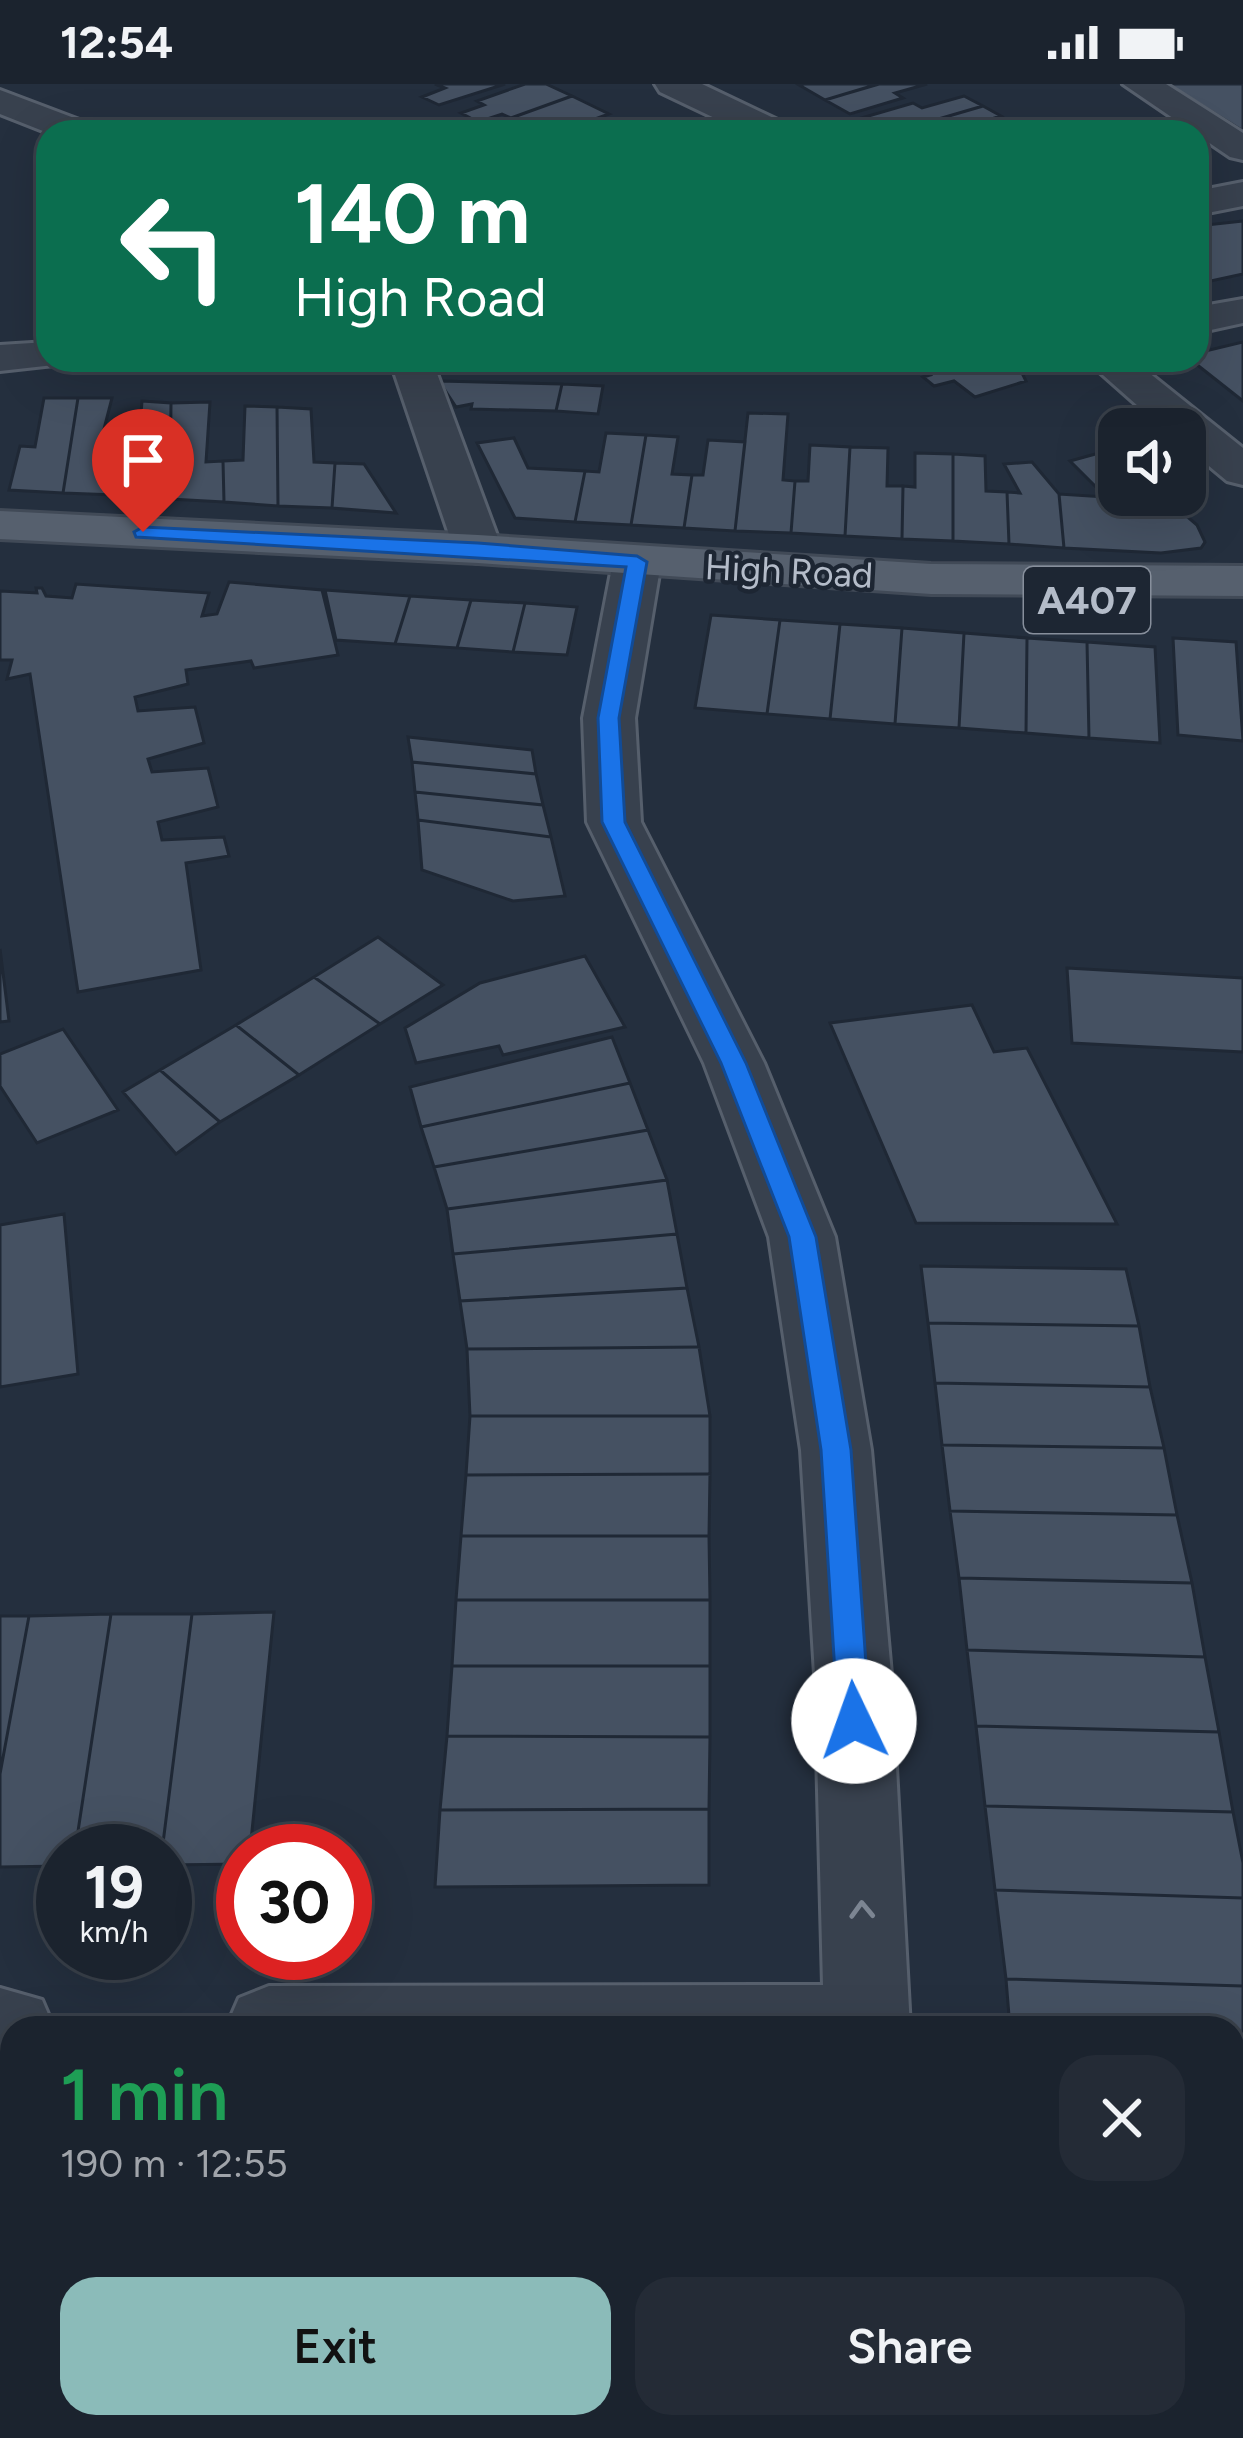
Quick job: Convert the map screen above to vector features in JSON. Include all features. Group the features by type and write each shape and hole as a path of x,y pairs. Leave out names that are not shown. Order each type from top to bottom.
{"main road":[{"name":"High Road","path":"0,526 478,549 931,579 1243,581"},
{"name":"High Road","path":"931,579 1243,621"}],"street":[{"path":"674,84 748,120"},
{"path":"1141,84 1197,120"},
{"path":"0,101 47,120"},
{"path":"1209,127 1243,149"},
{"path":"1209,201 1243,194"},
{"path":"1209,318 1243,311"},
{"path":"2,341 36,351"},
{"path":"415,372 478,549"},
{"path":"1122,372 1243,472"},
{"path":"637,562 609,718 614,822 734,1063 802,1237 836,1450 853,1674 867,2016"}],"building":[{"path":"435,84 505,84 439,105 422,97 445,88"},
{"path":"525,84 546,84 572,96 511,118 502,114 474,120 461,113 484,105 477,101"},
{"path":"878,84 927,84 895,93 903,98 850,114 825,100"},
{"path":"879,84 825,100 799,85"},
{"path":"1167,84 1243,84 1243,131"},
{"path":"572,96 609,114 592,120 511,118"},
{"path":"964,96 983,106 935,120 858,119 913,103 922,108"},
{"path":"983,106 1001,116 988,120 935,120"},
{"path":"1243,221 1243,274 1209,281 1209,225"},
{"path":"1243,342 1243,401 1206,372 1209,350"},
{"path":"926,372 1022,372 1026,381 975,397 954,381 934,386 923,377 930,375"},
{"path":"439,381 562,384 556,411 471,409 472,404 456,407"},
{"path":"562,384 603,386 598,414 556,411"},
{"path":"44,398 78,398 63,493 9,490 20,446 35,447"},
{"path":"78,398 112,398 98,452 121,453 116,495 63,493"},
{"path":"142,401 171,403 170,499 116,495 121,453 138,453"},
{"path":"210,402 206,462 223,461 224,502 170,499 171,403"},
{"path":"245,406 277,407 278,506 224,502 223,461 243,460"},
{"path":"277,407 311,409 314,462 335,463 332,508 278,506"},
{"path":"748,413 788,414 783,480 795,481 791,533 735,531"},
{"path":"606,433 646,435 631,525 575,522 585,471 599,472"},
{"path":"646,435 678,437 672,474 692,475 684,528 631,525"},
{"path":"514,438 528,468 585,471 575,522 515,518 477,443"},
{"path":"708,440 745,442 735,531 684,528 692,475 703,475"},
{"path":"810,445 850,447 845,536 791,533 795,481 808,481"},
{"path":"850,447 888,448 887,486 903,486 902,539 845,536"},
{"path":"915,453 953,454 953,541 902,539 903,486 915,487"},
{"path":"1098,453 1098,489 1070,461"},
{"path":"953,454 985,456 986,491 1007,492 1009,544 953,541"},
{"path":"1032,462 1059,494 1064,548 1009,544 1007,492 1020,493 1004,464"},
{"path":"335,463 364,464 396,513 332,508"},
{"path":"1059,494 1098,496 1098,516 1186,516 1205,542 1201,548 1161,553 1064,548"},
{"path":"229,582 322,590 338,655 254,668 251,661 186,670 188,684 135,697 138,711 195,707 204,743 148,759 152,772 208,768 218,807 158,822 162,840 224,837 229,856 186,863 201,970 78,992 30,674 7,679 12,660 0,660 0,591 37,593 36,588 42,588 46,596 72,598 76,584 209,593 202,616 217,614"},
{"path":"325,590 410,596 395,644 336,640"},
{"path":"410,596 471,600 457,648 395,644"},
{"path":"471,600 525,603 513,652 457,648"},
{"path":"525,603 577,607 567,655 513,652"},
{"path":"711,615 780,620 767,714 695,708"},
{"path":"780,620 840,624 830,719 767,714"},
{"path":"840,624 902,628 895,724 830,719"},
{"path":"902,628 964,633 959,728 895,724"},
{"path":"964,633 1027,638 1026,733 959,728"},
{"path":"1027,638 1087,642 1089,738 1026,733"},
{"path":"1173,638 1236,642 1243,741 1178,735"},
{"path":"1087,642 1155,647 1160,743 1089,738"},
{"path":"408,737 532,750 536,774 412,762"},
{"path":"412,762 536,774 543,805 415,792"},
{"path":"415,792 543,805 551,837 418,820"},
{"path":"418,820 551,837 565,896 513,901 422,870"},
{"path":"378,937 443,985 380,1024 314,977"},
{"path":"0,949 9,1021 0,1022"},
{"path":"585,956 625,1027 503,1055 499,1046 416,1063 405,1028 480,983"},
{"path":"1067,968 1243,978 1243,1052 1072,1043"},
{"path":"314,977 380,1024 299,1075 236,1025"},
{"path":"972,1005 994,1052 1027,1048 1117,1224 916,1223 830,1023"},
{"path":"236,1025 299,1075 220,1122 160,1070"},
{"path":"63,1029 118,1110 37,1143 0,1086 0,1054"},
{"path":"612,1037 630,1083 421,1127 410,1087"},
{"path":"160,1070 220,1122 176,1154 123,1092"},
{"path":"630,1083 648,1130 434,1167 421,1127"},
{"path":"648,1130 667,1180 447,1209 434,1167"},
{"path":"667,1180 677,1234 453,1254 447,1209"},
{"path":"64,1214 78,1374 0,1387 0,1225"},
{"path":"677,1234 687,1288 460,1301 453,1254"},
{"path":"921,1266 1126,1269 1139,1326 928,1323"},
{"path":"687,1288 699,1347 467,1349 460,1301"},
{"path":"928,1323 1139,1326 1150,1387 935,1383"},
{"path":"699,1347 710,1416 470,1416 467,1349"},
{"path":"935,1383 1150,1387 1164,1448 942,1445"},
{"path":"470,1416 710,1416 710,1474 466,1475"},
{"path":"942,1445 1164,1448 1177,1515 950,1511"},
{"path":"710,1474 709,1536 461,1536 466,1475"},
{"path":"950,1511 1177,1515 1192,1583 959,1578"},
{"path":"461,1536 709,1536 710,1600 456,1600"},
{"path":"959,1578 1192,1583 1205,1657 967,1650"},
{"path":"456,1600 710,1600 710,1666 452,1666"},
{"path":"274,1612 253,1824 216,1824 216,1864 192,1865 192,1824 165,1824 192,1614"},
{"path":"111,1614 79,1824 36,1824 36,1866 0,1867 0,1774 29,1616"},
{"path":"111,1614 192,1614 165,1824 79,1824"},
{"path":"0,1616 29,1616 0,1774"},
{"path":"967,1650 1205,1657 1219,1732 976,1726"},
{"path":"452,1666 710,1666 710,1737 447,1736"},
{"path":"976,1726 1219,1732 1233,1812 985,1806"},
{"path":"447,1736 710,1737 709,1809 440,1810"},
{"path":"985,1806 1233,1812 1243,1863 1243,1898 995,1890"},
{"path":"709,1809 709,1885 435,1887 440,1810"},
{"path":"995,1890 1243,1898 1243,1986 1006,1979"},
{"path":"1006,1979 1243,1986 1243,2016 1009,2016"}],"route":[{"path":"143,532 637,562 609,718 614,822 734,1063 802,1237 836,1450 854,1721"}]}
